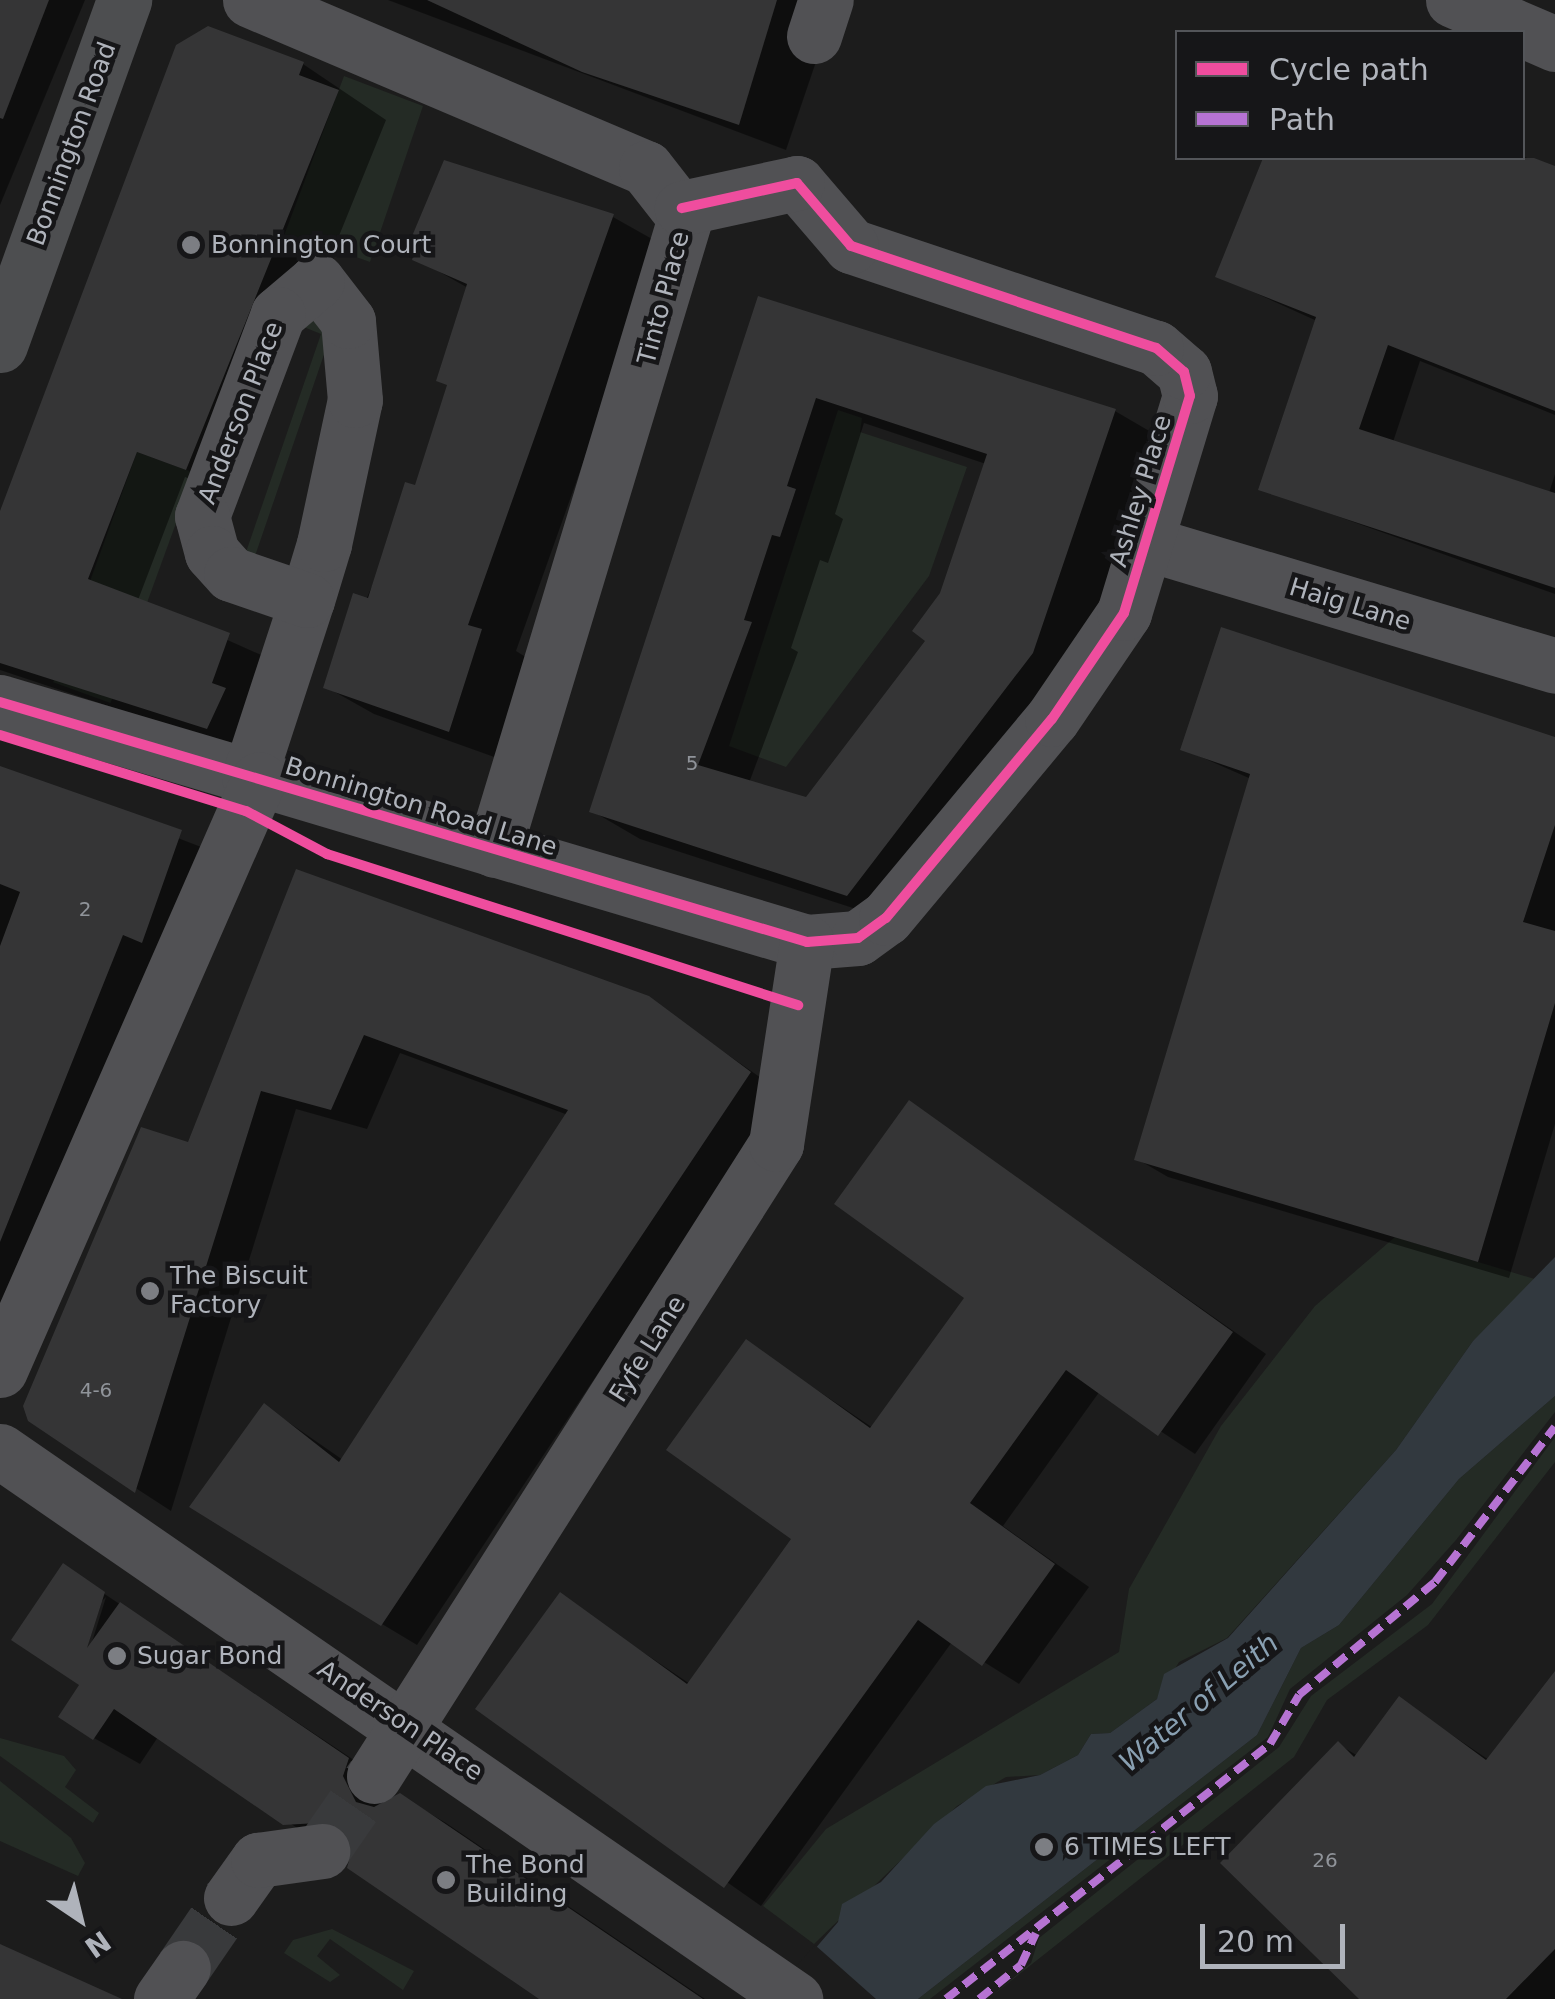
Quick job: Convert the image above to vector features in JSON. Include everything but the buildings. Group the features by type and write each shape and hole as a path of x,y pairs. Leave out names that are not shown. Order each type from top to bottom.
{"main road":[{"name":"Bonnington Road","path":"0,345 124,0"}],"street":[{"name":"Tinto Place","path":"250,0 646,168 682,208 683,245 494,850"},
{"path":"1454,0 1523,30"},
{"path":"1525,31 1555,44"},
{"name":"Ashley Place","path":"682,208 797,183 850,246 1156,348 1184,372 1190,396 1124,613 1052,719 886,918 819,942"},
{"name":"Anderson Place","path":"0,1370 254,778 307,600 357,377 342,304 316,281 278,314 202,516 212,552 231,574 307,600"},
{"name":"Haig Lane","path":"1146,543 1555,666"},
{"name":"Bonnington Road Lane","path":"0,702 494,850 819,942"},
{"name":"Fyfe Lane","path":"374,1776 776,1144 819,942"},
{"name":"Anderson Place","path":"0,1451 409,1726 775,1982"},
{"path":"231,1898 258,1860 322,1851"}],"shaded area":[{"path":"344,76 423,106 370,262 325,246 276,257"},
{"path":"308,311 330,337 254,559 245,555 321,334 294,323"},
{"path":"838,410 862,418 860,432 967,467 929,576 786,767 729,746"},
{"path":"137,452 194,473 111,703 53,682"},
{"path":"1395,1237 1538,1280 1473,1341 1396,1450 1227,1638 1179,1662 1157,1699 1110,1733 1091,1734 1078,1755 1040,1775 1006,1777 957,1806 814,1944 763,1906 826,1829 1119,1652 1129,1589 1221,1426 1315,1306"},
{"path":"1555,1396 1555,1412 1456,1540 1407,1595 1290,1689 1268,1737 930,1999 918,1999 1257,1735 1301,1648 1339,1625 1459,1479"},
{"path":"1555,1437 1555,1462 1428,1625 1327,1700 1294,1757 988,1999 1031,1963 1039,1938 1279,1747 1311,1696 1432,1604"},
{"path":"0,1738 64,1756 76,1770 65,1787 99,1813 93,1823 0,1756"},
{"path":"0,1781 71,1838 85,1863 78,1876 0,1841"},
{"path":"332,1929 414,1971 403,1990 330,1939 317,1956 340,1975 330,1982 284,1953 293,1940"}],"water":[{"name":"Water of Leith","path":"1555,1257 1555,1396 1459,1479 1339,1625 1301,1648 1257,1735 918,1999 772,1999 838,1922 842,1904 881,1882 934,1824 986,1786 1040,1775 1078,1755 1091,1734 1110,1733 1157,1699 1164,1674 1228,1638 1396,1450 1473,1341"}],"pier":[{"path":"815,1945 876,1999 767,1999"}],"tunnel":[{"path":"322,1851 374,1776"},
{"path":"183,1968 231,1898"}],"marked path":[{"path":"946,1999 1270,1744 1299,1695 1435,1582 1555,1427"},
{"path":"979,1999 1021,1965 1036,1933"}],"cycle path":[{"path":"0,702 807,942 858,938 886,918 1052,719 1124,613 1190,396 1184,372 1156,348 851,246 797,183 682,208"},
{"path":"0,735 246,811 327,854 798,1005"}],"place":[{"name":"Bonnington Court","path":"191,245"},
{"name":"The Biscuit Factory","path":"150,1291"},
{"name":"Sugar Bond","path":"117,1656"},
{"name":"6 TIMES LEFT","path":"1044,1847"},
{"name":"The Bond Building","path":"446,1880"}]}
